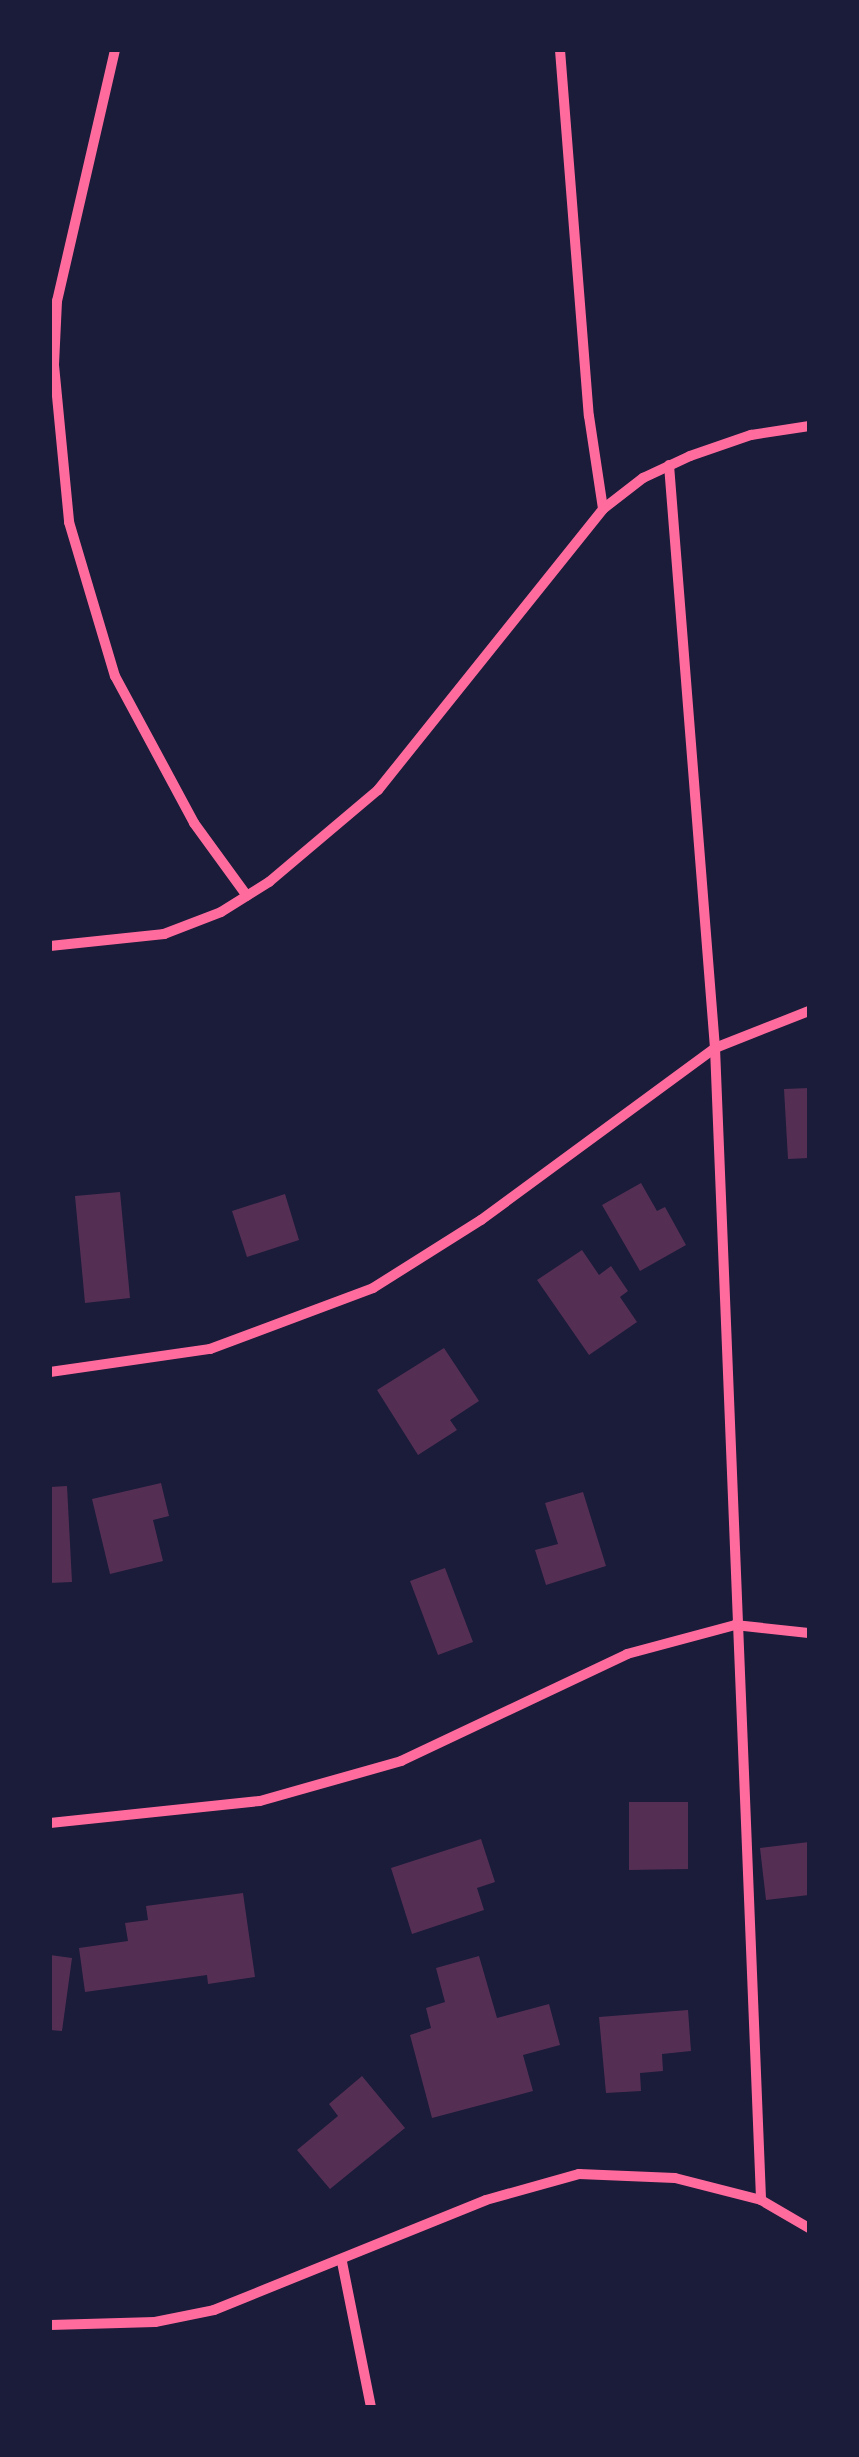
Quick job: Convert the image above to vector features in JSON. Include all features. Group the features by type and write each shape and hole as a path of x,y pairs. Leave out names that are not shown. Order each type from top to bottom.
{"street":[{"path":"115,50 56,302 55,384 69,522 115,676 194,823 247,896"},
{"path":"560,50 589,416 603,510"},
{"path":"50,946 164,934 247,896 378,790 542,578 603,510 669,465 751,435 809,426"},
{"path":"669,465 715,1048 735,1625 761,2200"},
{"path":"50,1372 210,1349 373,1288 481,1220 715,1048 809,1012"},
{"path":"50,1823 260,1801 401,1761 628,1654 735,1625 809,1634"},
{"path":"50,2326 155,2322 199,2313 342,2262 486,2200 579,2174 661,2176 761,2200 809,2228"},
{"path":"342,2262 371,2407"}],"building":[{"path":"809,1088 809,1158 788,1159 784,1089"},
{"path":"641,1183 657,1211 665,1207 686,1245 640,1271 602,1205"},
{"path":"120,1192 130,1298 85,1303 75,1196"},
{"path":"285,1194 299,1240 247,1257 232,1211"},
{"path":"582,1250 599,1275 611,1266 628,1291 620,1297 637,1322 589,1355 537,1280"},
{"path":"444,1348 479,1401 450,1420 457,1430 418,1455 377,1390"},
{"path":"161,1483 169,1516 153,1520 163,1561 110,1574 92,1499"},
{"path":"67,1486 72,1582 50,1583 50,1487"},
{"path":"583,1492 606,1566 546,1585 535,1550 558,1544 545,1503"},
{"path":"445,1568 473,1642 438,1655 410,1581"},
{"path":"629,1802 688,1802 688,1869 629,1870"},
{"path":"481,1839 495,1882 477,1888 484,1910 412,1934 391,1868"},
{"path":"809,1842 809,1895 766,1900 760,1848"},
{"path":"243,1893 255,1977 208,1984 207,1975 85,1992 79,1948 128,1941 125,1923 148,1920 146,1906"},
{"path":"50,1955 72,1958 62,2031 50,2030"},
{"path":"479,1956 497,2018 549,2004 560,2045 523,2055 533,2091 432,2118 410,2035 431,2028 426,2008 445,2002 436,1968"},
{"path":"688,2010 691,2051 662,2054 663,2071 640,2073 641,2091 606,2093 599,2017"},
{"path":"362,2076 405,2128 330,2189 297,2150 338,2116 329,2104"}]}
